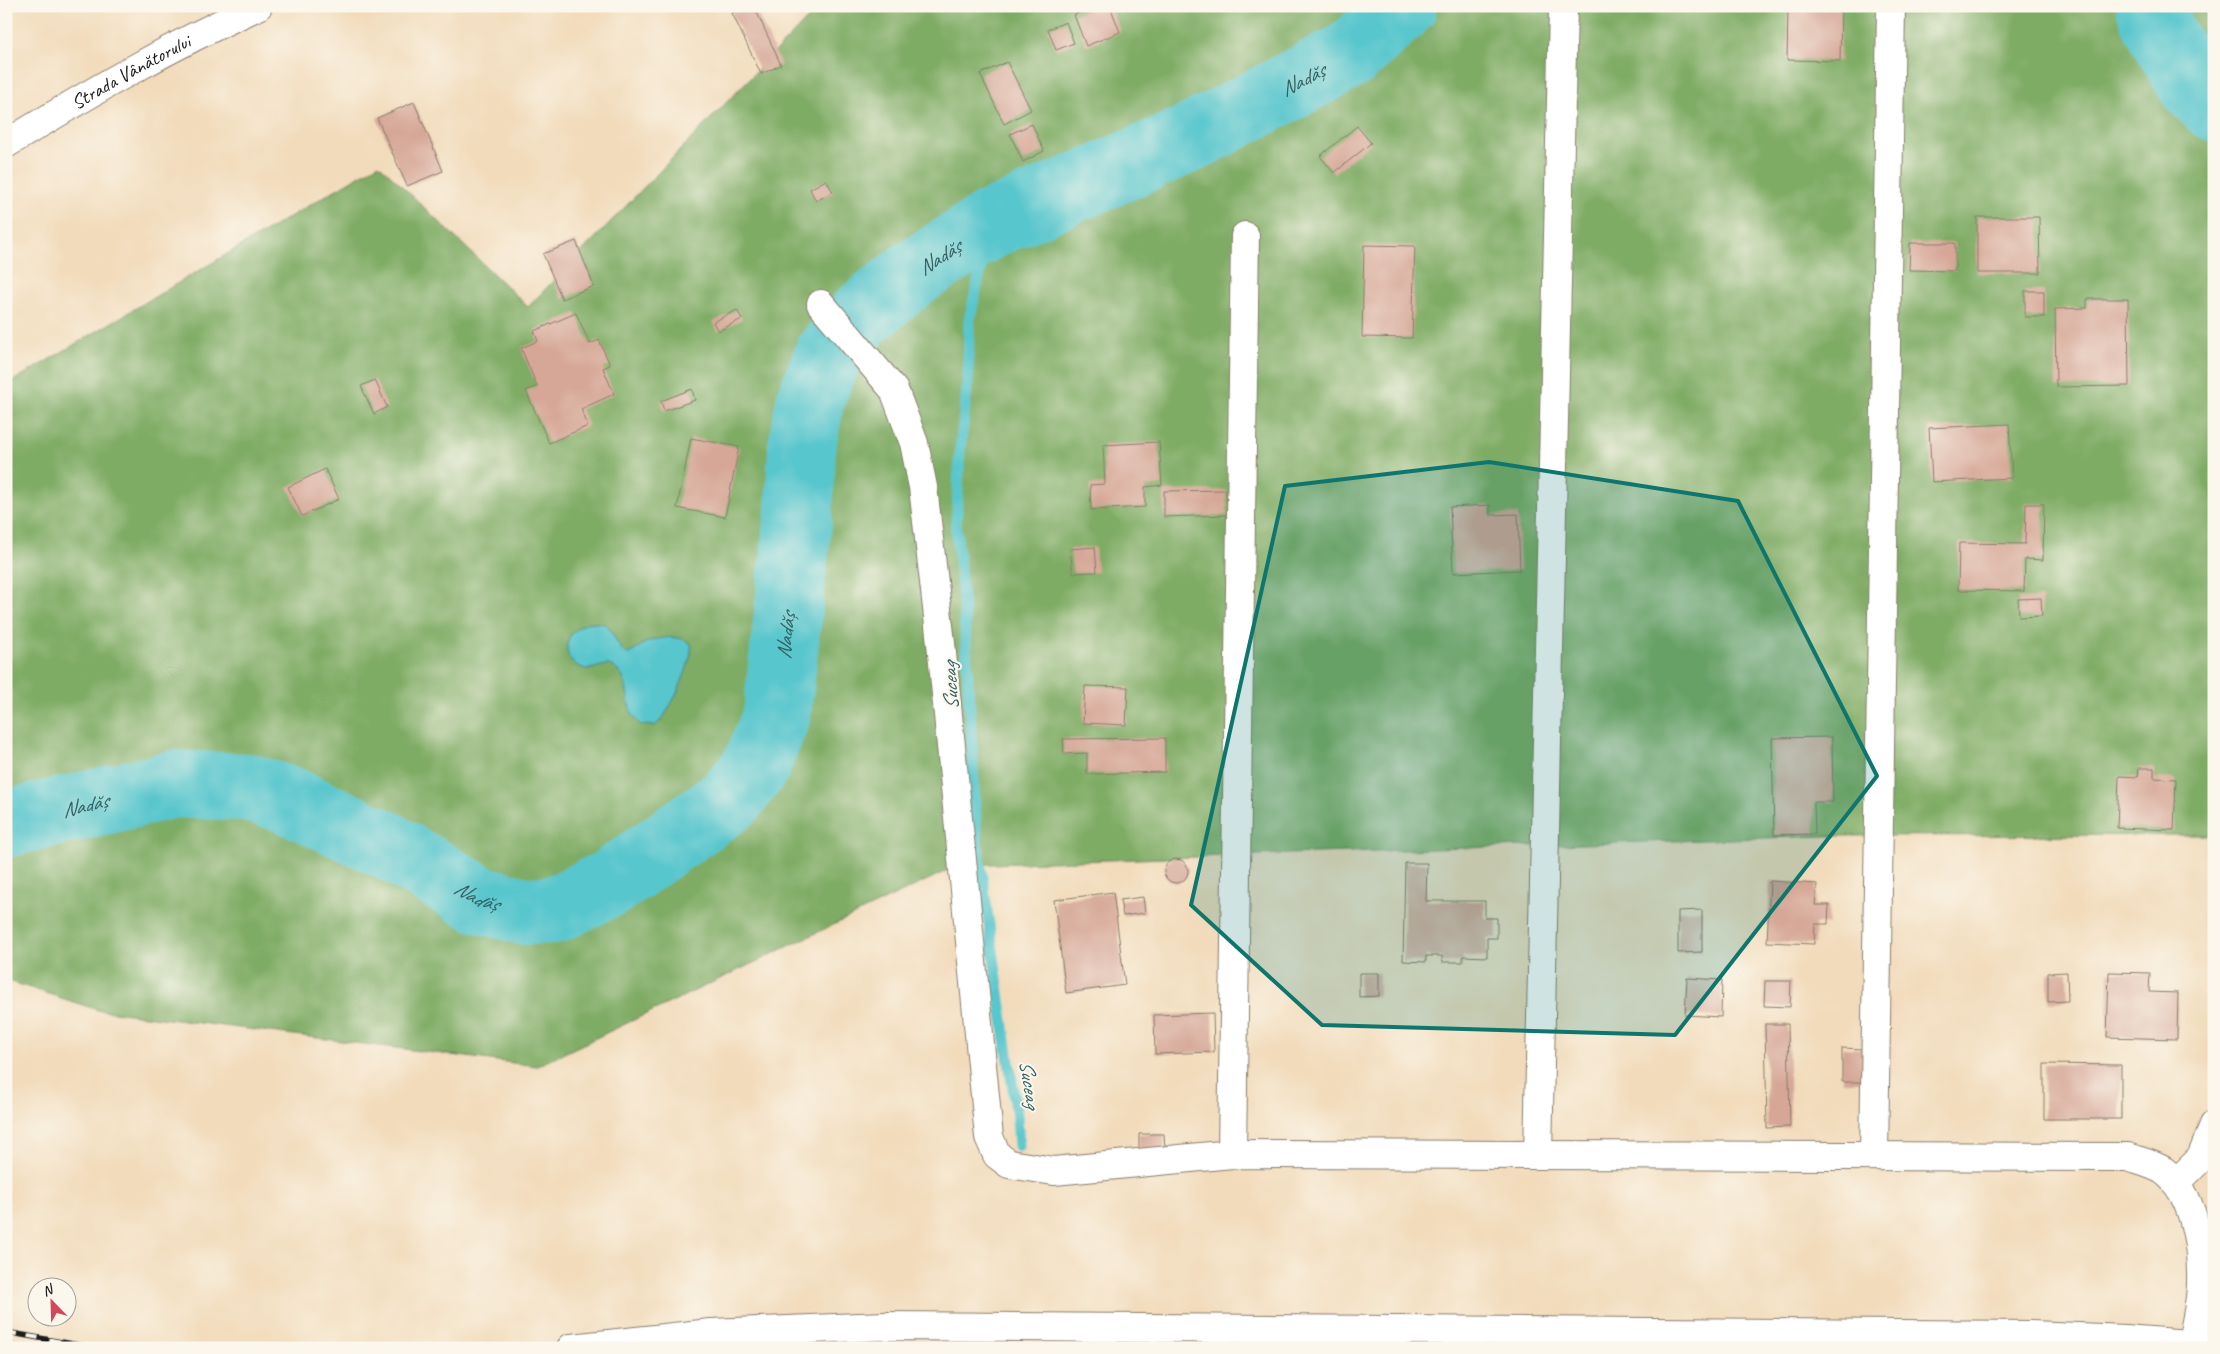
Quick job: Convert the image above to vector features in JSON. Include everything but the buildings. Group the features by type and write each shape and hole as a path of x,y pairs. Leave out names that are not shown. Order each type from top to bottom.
{"street":[{"name":"Strada Vânătorului","path":"6,144 78,100 199,33 258,6"},
{"path":"1538,1155 1563,6"},
{"path":"1874,1156 1891,6"},
{"path":"1232,1154 1244,236"},
{"path":"571,1348 711,1333 894,1326 1831,1332 2031,1335 2203,1345 2200,1244 2187,1203 2176,1183 2163,1170 2128,1157 1232,1154 1054,1171 1009,1164 997,1156 988,1136 941,643 923,487 914,443 894,390 821,304"},
{"path":"2176,1183 2201,1158 2214,1125"}],"highlighted area":[{"path":"1489,462 1738,501 1877,776 1675,1035 1322,1025 1191,905 1285,486"}],"green space":[{"path":"820,6 2214,6 2214,835 1824,836 959,865 537,1066 98,1010 6,980 6,385 379,164 528,307"}],"water":[{"path":"589,622 606,624 618,644 628,654 645,643 662,638 681,639 691,644 689,663 685,675 667,711 655,726 641,725 635,718 629,705 625,683 615,668 607,665 591,669 582,668 576,666 569,658 567,647 570,636 581,626"}],"waterway":[{"name":"Nadăș","path":"6,824 175,784 247,787 289,800 385,844 479,899 524,911 554,910 612,882 730,799 756,766 777,714 799,513 802,447 810,401 829,353 862,315 910,276 991,224 1189,139 1350,55 1403,6"},
{"name":"Nadăș","path":"2150,6 2155,22 2191,84 2214,107"},
{"name":"Suceag","path":"991,224 969,321 968,380 960,451 956,527 964,608 977,841 1017,1116 1019,1146"}],"railway":[{"path":"6,1332 95,1348"}]}
